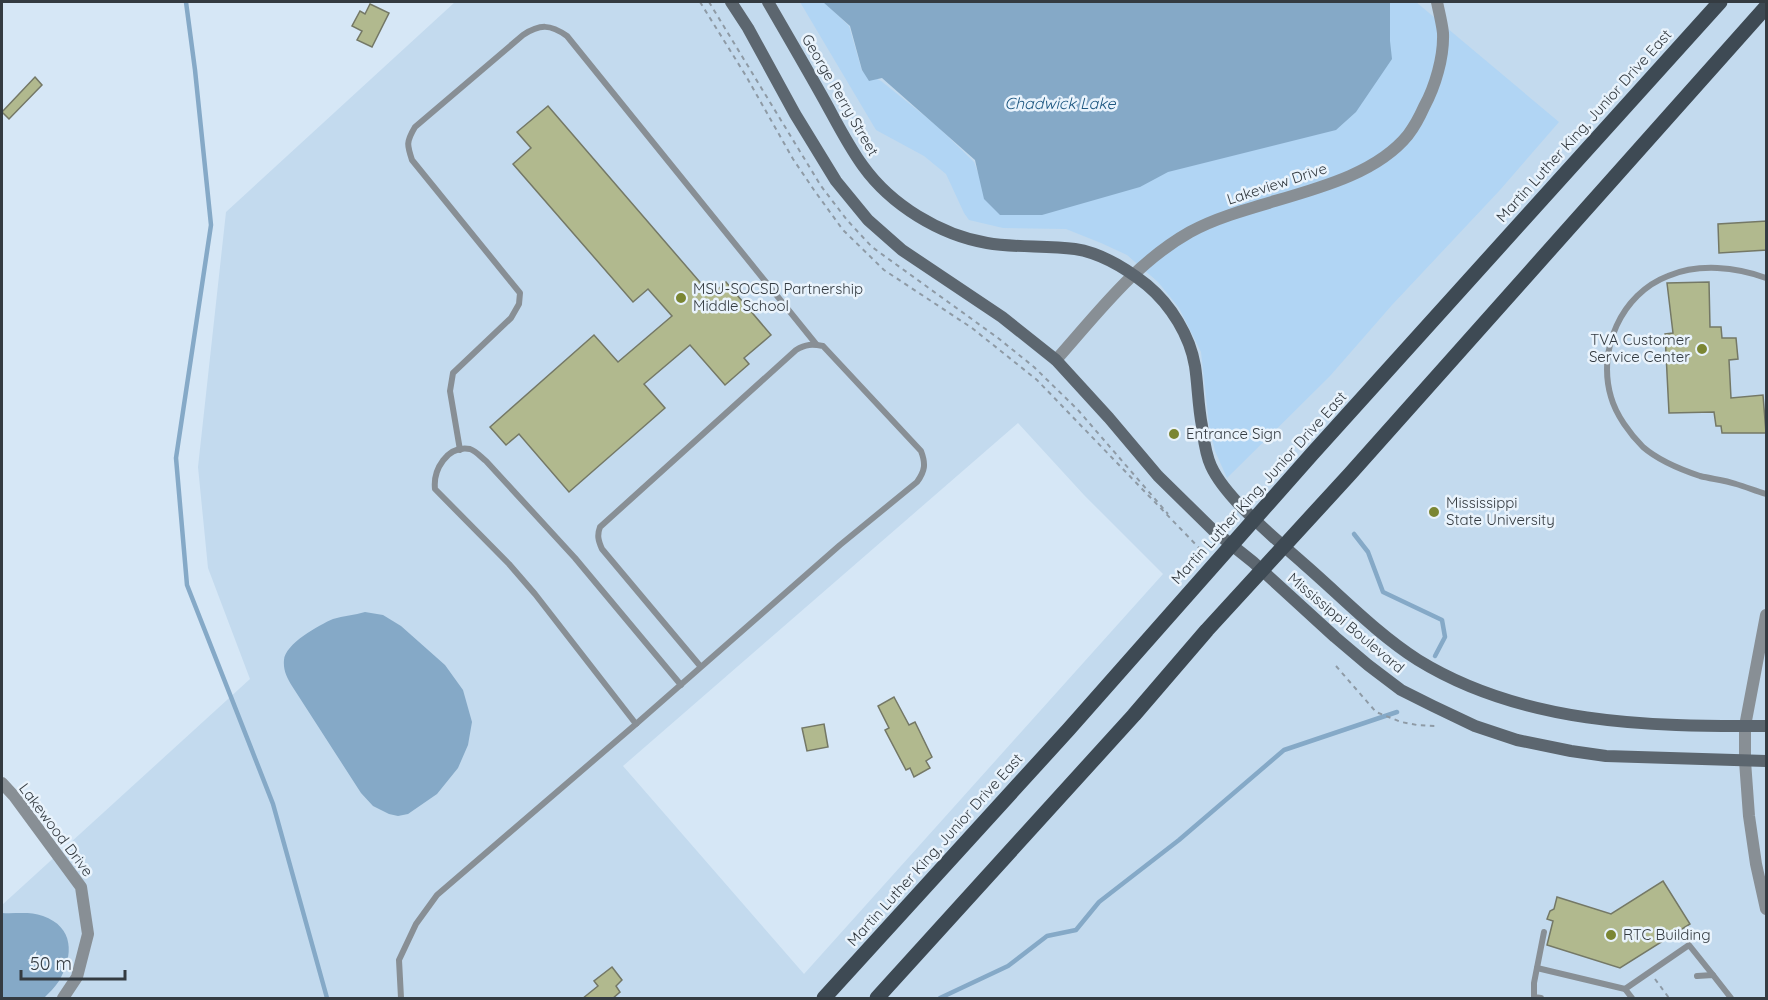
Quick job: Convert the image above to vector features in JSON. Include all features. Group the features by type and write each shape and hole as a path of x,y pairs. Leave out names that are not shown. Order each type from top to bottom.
{"main road":[{"name":"Martin Luther King, Junior Drive East","path":"824,999 1070,729 1255,519 1720,2"},
{"path":"877,999 1767,7"}],"street":[{"path":"731,2 836,181 868,220 902,250 1002,317 1056,360 1158,476 1231,546"},
{"name":"George Perry Street","path":"768,2 862,165 879,185 903,206 951,233 967,238 1004,245 1076,249 1106,258 1132,274 1161,298 1179,323 1189,345 1194,363 1206,454 1222,485 1255,519"},
{"name":"Lakeview Drive","path":"1056,360 1132,274 1158,253 1202,226 1350,175 1374,164 1408,135 1432,92 1439,64 1443,33 1437,2"},
{"name":"Mississippi Boulevard","path":"1255,519 1392,642 1456,681 1487,694 1545,711 1601,719 1683,725 1767,726"},
{"name":"Mississippi Boulevard","path":"1231,546 1253,562 1351,651 1401,690 1474,726 1517,740 1606,756 1767,761"},
{"path":"1767,615 1745,726 1749,816 1756,864 1767,909"},
{"name":"Lakewood Drive","path":"2,783 81,887 88,934 77,977 63,999"}],"lane":[{"path":"460,450 450,391 453,373 511,318 519,304 520,293 412,160 408,139 415,128 523,35 536,27 559,30 567,36 816,344"},
{"path":"1767,278 1731,269 1702,268 1666,276 1643,290 1622,313 1609,343 1606,368 1611,398 1627,428 1645,448 1668,462 1700,476 1734,483 1767,494"},
{"path":"401,999 399,960 416,924 437,895 681,685 840,545 917,482 924,472 925,460 921,451 824,346 805,345 796,350 600,526 597,534 602,549 701,667"},
{"path":"636,724 535,594 509,564 435,489 434,479 438,467 448,456 460,450 478,453 575,558 681,685"},
{"path":"1541,999 1534,997 1534,983 1544,932"},
{"path":"1625,989 1689,945 1731,999"},
{"path":"1537,968 1625,989 1632,999"},
{"path":"1697,976 1713,975"}],"path":[{"path":"1336,666 1376,711 1401,722 1435,726"}],"shaded area":[{"name":"Mississippi State University","path":"455,2 1766,2 1766,998 2,998 2,905 250,679 208,568 198,467 226,212","holes":["1018,423 1084,495 1163,574 804,974 623,766"]},
{"path":"800,2 824,2 849,26 862,71 881,81 936,125 974,162 980,178 1388,2 1416,2 1559,122 1330,376 1227,478 1215,451 1209,425 1201,352 1179,308 1158,282 1127,255 1066,229 1003,228 969,220 946,174 924,156 876,130"}],"water":[{"name":"Chadwick Lake","path":"823,2 1390,2 1392,59 1356,112 1336,130 1168,172 1140,187 1042,215 1000,215 984,199 975,160 882,78 869,81 862,70 850,26"},
{"path":"365,612 383,615 401,626 445,665 463,690 472,722 468,745 458,768 437,794 408,814 398,816 373,806 361,793 292,686 284,667 286,654 304,636 333,619"},
{"path":"2,913 38,914 61,927 66,935 69,952 64,971 44,998 2,998"}],"building":[{"path":"370,4 389,13 372,47 357,40 362,31 352,26 360,11 365,14"},
{"path":"35,77 42,85 9,119 2,112"},
{"name":"MSU-SOCSD Partnership Middle School","path":"548,106 711,295 726,282 771,335 744,358 749,364 725,385 690,345 644,384 665,408 569,492 519,434 506,445 490,427 594,335 618,362 672,316 648,289 633,302 513,164 531,148 517,132"},
{"path":"1767,221 1767,250 1719,253 1718,224"},
{"name":"TVA Customer Service Center","path":"1709,282 1710,327 1721,327 1722,338 1736,338 1738,359 1729,360 1731,398 1763,395 1766,433 1722,433 1721,426 1716,426 1714,412 1669,413 1665,334 1673,333 1667,283"},
{"path":"894,697 909,725 915,722 932,757 926,761 930,768 914,777 910,768 906,770 885,730 889,728 878,706"},
{"path":"824,724 828,747 807,751 802,728"},
{"name":"RTC Building","path":"1663,881 1690,924 1620,968 1547,945 1553,921 1547,919 1550,911 1554,909 1557,897 1611,914"},
{"path":"612,967 622,980 616,986 620,992 612,999 582,999 598,986 594,981"}],"waterway":[{"path":"186,2 211,225 176,458 187,585 273,804 327,998"},
{"path":"1354,534 1368,552 1383,592 1442,620 1445,637 1435,656"},
{"path":"940,998 1008,966 1047,936 1076,930 1099,902 1179,840 1284,750 1397,712"}],"place":[{"name":"MSU-SOCSD Partnership Middle School","path":"681,298"},
{"name":"TVA Customer Service Center","path":"1702,349"},
{"name":"Entrance Sign","path":"1174,434"},
{"name":"Mississippi State University","path":"1434,512"},
{"name":"RTC Building","path":"1611,935"}]}
